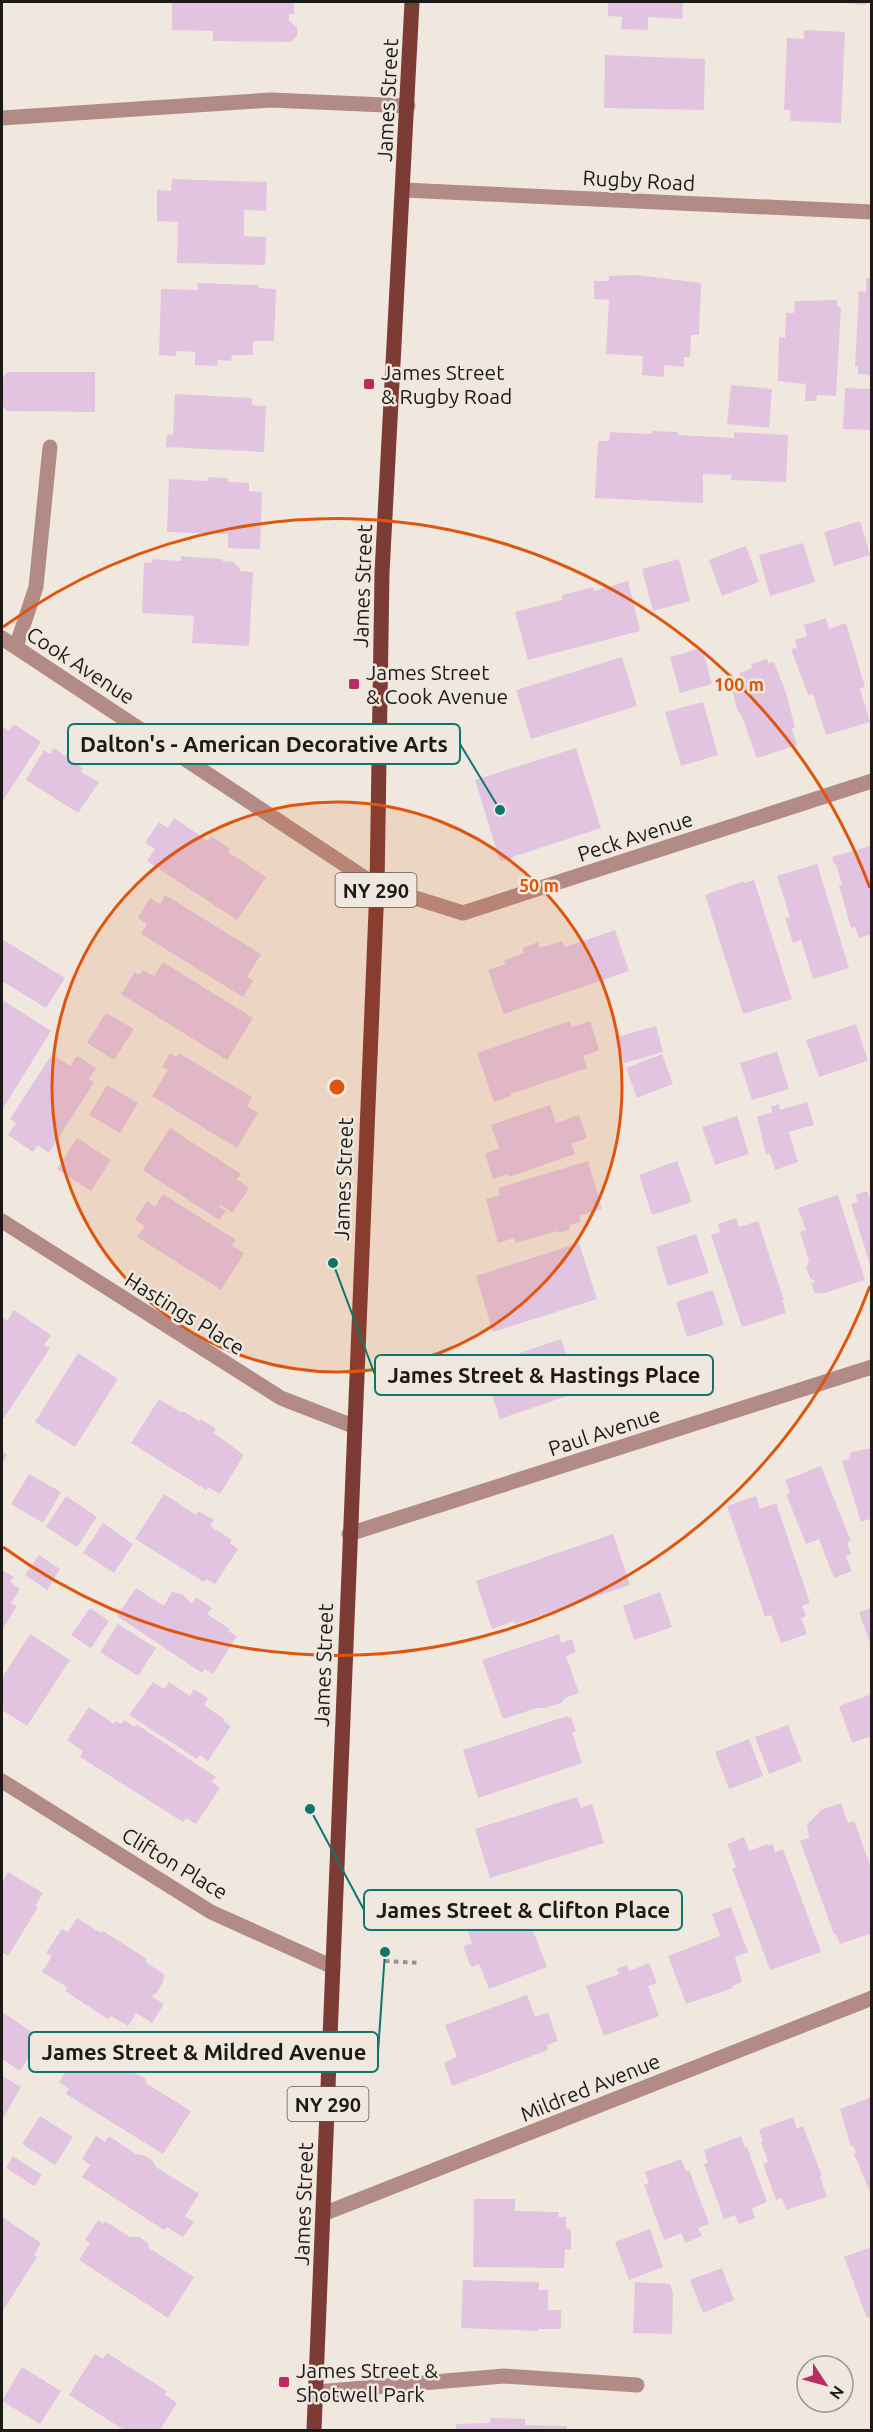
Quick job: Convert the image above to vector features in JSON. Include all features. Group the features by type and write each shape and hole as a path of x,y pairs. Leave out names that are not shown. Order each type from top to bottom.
{"main road":[{"name":"James Street","path":"314,2430 353,1426 377,886 381,573 404,190 412,2"}],"street":[{"path":"2,118 271,100 408,106"},
{"name":"Rugby Road","path":"404,190 872,212"},
{"path":"16,647 36,587 50,447"},
{"name":"Cook Avenue","path":"2,638 377,886"},
{"name":"Peck Avenue","path":"377,886 463,913 872,782"},
{"name":"Hastings Place","path":"2,1221 281,1398 353,1426"},
{"name":"Paul Avenue","path":"349,1534 872,1367"},
{"name":"Clifton Place","path":"2,1780 211,1912 333,1968"},
{"name":"Mildred Avenue","path":"323,2214 872,1998"},
{"path":"316,2392 504,2376 636,2385"}],"path":[{"path":"385,1961 420,1963"}],"building":[{"path":"172,2 294,2 294,14 289,14 289,21 297,27 297,36 290,42 213,41 213,31 172,30"},
{"path":"608,2 683,2 682,19 648,17 648,30 621,29 622,17 608,16"},
{"path":"866,2 866,5 842,3"},
{"path":"804,30 845,32 841,123 790,121 791,110 784,110 787,38 804,39"},
{"path":"605,55 705,59 704,110 604,108"},
{"path":"172,179 267,182 266,211 244,210 244,236 266,237 265,265 177,263 178,222 157,221 157,190 171,191"},
{"path":"637,275 701,283 699,335 691,335 690,357 684,357 684,367 664,365 664,377 642,375 643,356 606,354 609,300 594,299 594,281 609,281 609,276"},
{"path":"866,278 872,278 872,375 858,374 858,366 855,366 859,291 866,292"},
{"path":"197,283 259,285 258,288 276,289 274,341 253,341 253,355 232,355 231,361 218,360 217,366 195,365 195,352 176,351 176,356 159,355 161,289 198,290"},
{"path":"837,300 837,307 841,307 836,396 817,395 816,401 805,401 806,384 778,381 779,337 785,338 786,313 794,313 795,301"},
{"path":"7,372 95,372 95,412 7,411 2,406 2,378"},
{"path":"731,385 772,389 769,428 727,424"},
{"path":"845,388 872,389 872,430 843,429"},
{"path":"175,394 252,398 252,405 266,406 264,452 166,447 167,434 173,435"},
{"path":"652,431 734,438 734,432 788,435 786,482 731,480 732,475 703,474 703,503 595,498 598,441 609,441 610,432 652,434"},
{"path":"208,477 228,478 228,482 249,483 249,491 262,492 260,549 228,548 228,534 167,532 169,479 208,481"},
{"path":"860,521 870,555 834,566 824,532"},
{"path":"803,543 815,582 770,596 759,555"},
{"path":"746,546 759,582 722,596 709,560"},
{"path":"181,556 222,559 222,561 234,562 241,571 253,572 249,646 192,643 194,616 142,613 144,562 152,563 152,559 181,561"},
{"path":"679,559 690,601 653,611 642,569"},
{"path":"628,581 640,631 528,660 515,612 562,600 562,595 593,587 594,591"},
{"path":"826,618 829,629 846,623 865,687 860,689 870,722 826,735 813,694 808,695 791,649 797,648 795,640 807,636 804,625"},
{"path":"702,648 712,684 680,693 670,657"},
{"path":"622,657 637,706 531,739 516,690"},
{"path":"767,659 768,663 774,662 786,693 797,745 757,758 741,714 737,710 732,688 743,684 739,673 752,668 751,664"},
{"path":"703,702 718,755 681,766 665,712"},
{"path":"14,724 41,742 2,802 2,726 9,731"},
{"path":"54,748 65,756 68,751 80,759 77,764 83,768 81,772 99,782 78,813 26,780 44,750 50,754"},
{"path":"576,748 601,828 500,861 475,780"},
{"path":"174,818 208,841 211,836 230,849 228,852 266,877 237,920 147,861 155,849 145,843 159,822 168,828"},
{"path":"870,846 872,934 859,938 855,927 851,928 839,885 842,885 832,857"},
{"path":"817,864 849,968 813,979 801,940 793,943 785,918 790,917 777,876"},
{"path":"754,880 792,999 743,1014 705,895 744,881 744,883"},
{"path":"165,895 261,954 247,977 253,981 243,997 141,934 147,924 138,918 150,898 160,904"},
{"path":"615,930 629,971 504,1014 488,970 506,964 504,960 524,953 522,948 538,942 540,948 562,941 565,947"},
{"path":"2,939 65,978 46,1008 2,981"},
{"path":"163,962 253,1018 227,1060 121,994 135,972 139,975 143,970 154,976"},
{"path":"4,1001 51,1031 2,1110 2,1005"},
{"path":"106,1013 134,1029 114,1060 87,1043"},
{"path":"570,1021 572,1027 590,1021 599,1050 583,1056 587,1068 494,1102 477,1053"},
{"path":"856,1024 868,1061 819,1077 806,1040"},
{"path":"656,1026 663,1052 624,1063 617,1037"},
{"path":"777,1052 789,1089 752,1100 740,1063"},
{"path":"170,1053 176,1057 179,1053 252,1097 247,1106 258,1113 237,1148 152,1096 168,1070 162,1067"},
{"path":"52,1054 70,1066 77,1056 96,1068 89,1079 94,1082 49,1153 38,1145 33,1152 8,1135 16,1123 10,1119"},
{"path":"662,1054 673,1084 637,1098 626,1068"},
{"path":"107,1085 138,1103 120,1133 89,1115"},
{"path":"807,1102 814,1125 789,1132 798,1162 775,1170 770,1153 766,1154 757,1117 772,1112 771,1107 779,1104 780,1110"},
{"path":"550,1105 556,1123 579,1115 587,1138 571,1144 575,1154 509,1177 508,1174 493,1179 485,1154 499,1148 491,1125"},
{"path":"737,1116 749,1154 715,1165 702,1127"},
{"path":"170,1128 241,1174 237,1179 249,1188 232,1213 221,1205 219,1207 226,1211 219,1220 143,1170"},
{"path":"77,1138 111,1160 91,1191 57,1169"},
{"path":"588,1161 602,1209 579,1216 581,1222 570,1225 569,1230 559,1233 557,1231 516,1243 514,1238 498,1243 486,1199 500,1195 498,1188"},
{"path":"677,1161 692,1202 652,1215 639,1175"},
{"path":"867,1191 869,1198 872,1198 871,1268 851,1204 858,1202 855,1195"},
{"path":"163,1194 236,1240 232,1246 244,1253 221,1290 137,1237 145,1226 135,1220 147,1201 155,1207"},
{"path":"838,1195 865,1280 815,1294 811,1283 816,1282 810,1278 806,1267 809,1261 800,1232 806,1230 798,1208"},
{"path":"736,1218 739,1227 758,1221 784,1300 782,1300 786,1313 742,1327 711,1235 720,1232 718,1224"},
{"path":"696,1234 709,1273 668,1286 656,1247"},
{"path":"579,1243 597,1299 493,1332 476,1276"},
{"path":"713,1290 724,1325 687,1337 676,1302"},
{"path":"14,1310 51,1335 44,1345 50,1348 2,1421 2,1317 7,1321"},
{"path":"561,1339 569,1362 580,1359 590,1388 500,1419 482,1366"},
{"path":"78,1353 118,1379 75,1447 35,1422"},
{"path":"159,1399 182,1413 183,1411 199,1421 201,1419 216,1429 214,1433 244,1455 220,1494 208,1487 206,1490 131,1443"},
{"path":"872,1448 872,1518 861,1522 842,1461 848,1460 851,1452"},
{"path":"2,1451 7,1455 2,1464"},
{"path":"821,1466 851,1541 847,1543 851,1554 846,1556 852,1571 834,1578 819,1539 806,1544 786,1494 790,1493 785,1480"},
{"path":"29,1474 61,1492 43,1523 11,1504"},
{"path":"164,1494 196,1515 198,1511 214,1520 210,1526 232,1540 230,1543 238,1549 215,1584 206,1579 204,1582 135,1539"},
{"path":"66,1496 97,1517 77,1547 46,1527"},
{"path":"756,1496 760,1509 776,1503 810,1603 802,1606 806,1616 801,1618 807,1634 781,1643 771,1615 765,1617 727,1506"},
{"path":"103,1523 133,1544 114,1573 83,1553"},
{"path":"613,1534 630,1585 515,1624 514,1621 492,1629 476,1581"},
{"path":"39,1555 60,1569 47,1590 25,1575"},
{"path":"2,1570 14,1577 10,1582 20,1589 11,1603 17,1606 2,1630"},
{"path":"136,1588 164,1606 172,1592 182,1594 192,1604 196,1597 212,1608 207,1614 237,1636 213,1674 205,1669 202,1673 117,1616"},
{"path":"660,1592 672,1627 634,1640 623,1606"},
{"path":"90,1608 109,1621 91,1648 71,1635"},
{"path":"872,1608 872,1646 871,1646 859,1612"},
{"path":"118,1624 156,1648 138,1676 100,1652"},
{"path":"30,1634 70,1660 27,1726 2,1710 2,1678"},
{"path":"559,1634 561,1643 572,1639 576,1652 566,1656 579,1693 565,1698 561,1703 503,1719 482,1660"},
{"path":"153,1682 164,1689 169,1682 190,1696 194,1689 208,1698 204,1705 231,1726 208,1761 200,1755 197,1759 129,1715"},
{"path":"872,1694 872,1736 852,1743 839,1706"},
{"path":"89,1707 114,1724 116,1721 121,1724 124,1720 135,1727 136,1724 216,1777 212,1782 220,1788 196,1824 186,1818 183,1822 80,1757 83,1751 67,1740"},
{"path":"567,1716 571,1717 576,1731 572,1732 582,1763 478,1798 463,1750"},
{"path":"788,1725 802,1761 769,1774 755,1737"},
{"path":"749,1739 763,1776 729,1789 715,1752"},
{"path":"577,1797 581,1808 592,1804 604,1843 490,1878 475,1829"},
{"path":"841,1803 848,1823 854,1821 872,1870 872,1933 840,1944 834,1934 800,1841 809,1838 807,1825 821,1810"},
{"path":"744,1837 749,1851 768,1844 769,1846 773,1844 775,1852 783,1849 821,1952 770,1970 732,1868 736,1867 727,1844"},
{"path":"8,1872 43,1893 35,1906 38,1907 8,1956 2,1952 2,1883"},
{"path":"518,1892 547,1967 489,1989 479,1964 471,1967 463,1946 472,1943 466,1927 469,1925 464,1912"},
{"path":"731,1907 748,1952 735,1957 742,1982 732,1986 733,1988 686,2004 668,1956 720,1936 712,1914"},
{"path":"77,1918 101,1933 103,1931 147,1959 145,1962 164,1974 163,1982 156,1994 151,1996 164,2004 152,2023 136,2013 128,2026 111,2016 108,2019 65,1991 67,1987 42,1972 52,1956 46,1953 62,1929 68,1932"},
{"path":"649,1963 657,1983 648,1986 659,2016 604,2036 586,1986 619,1974 617,1969 627,1965 629,1971"},
{"path":"527,1995 535,2017 548,2012 558,2041 547,2045 548,2050 452,2086 444,2063 457,2057 445,2025"},
{"path":"2,2012 41,2038 20,2071 2,2059"},
{"path":"94,2050 105,2057 107,2054 121,2062 119,2066 145,2078 147,2084 191,2111 163,2154 66,2094 69,2089 59,2082 71,2062 76,2064 81,2057 87,2061"},
{"path":"2,2076 21,2087 2,2120"},
{"path":"872,2097 871,2194 854,2154 856,2153 853,2146 851,2147 840,2109"},
{"path":"40,2116 73,2137 55,2165 22,2144"},
{"path":"793,2117 797,2129 803,2126 822,2176 820,2177 827,2197 786,2210 782,2198 776,2200 763,2164 768,2162 759,2130"},
{"path":"96,2136 105,2142 109,2136 136,2154 152,2160 156,2167 199,2194 185,2216 194,2222 183,2237 167,2227 164,2230 82,2177 90,2165 82,2159"},
{"path":"741,2136 767,2202 752,2208 755,2218 739,2224 735,2215 724,2219 704,2164 708,2163 704,2150"},
{"path":"13,2156 42,2175 34,2186 6,2168"},
{"path":"681,2159 686,2171 689,2170 709,2224 698,2228 702,2236 685,2243 682,2233 664,2240 644,2185 649,2183 645,2172"},
{"path":"474,2199 515,2199 515,2211 559,2212 558,2217 566,2217 566,2228 571,2229 571,2250 565,2249 564,2268 473,2267"},
{"path":"2,2217 41,2243 34,2255 37,2257 2,2312"},
{"path":"98,2220 103,2224 105,2221 130,2237 139,2237 148,2243 149,2248 194,2277 168,2318 79,2260 90,2243 85,2240"},
{"path":"650,2229 663,2267 629,2280 615,2242"},
{"path":"872,2247 872,2316 867,2318 844,2257"},
{"path":"722,2268 734,2300 703,2313 690,2280"},
{"path":"463,2280 539,2282 539,2290 548,2290 548,2310 561,2310 561,2329 538,2329 538,2331 461,2328"},
{"path":"635,2282 670,2284 673,2293 672,2334 633,2333"},
{"path":"107,2353 167,2391 165,2395 177,2403 160,2430 124,2430 69,2395 95,2354 103,2359"},
{"path":"22,2367 61,2391 40,2424 2,2401"},
{"path":"491,2418 525,2419 525,2425 567,2426 567,2430 456,2430 456,2424 490,2423"}],"place":[{"name":"James Street & Rugby Road","path":"369,384"},
{"name":"James Street & Cook Avenue","path":"354,684"},
{"name":"Dalton's - American Decorative Arts","path":"500,810"},
{"name":"James Street & Hastings Place","path":"333,1263"},
{"name":"James Street & Clifton Place","path":"310,1809"},
{"name":"James Street & Mildred Avenue","path":"385,1952"},
{"name":"James Street & Shotwell Park","path":"284,2382"}]}
